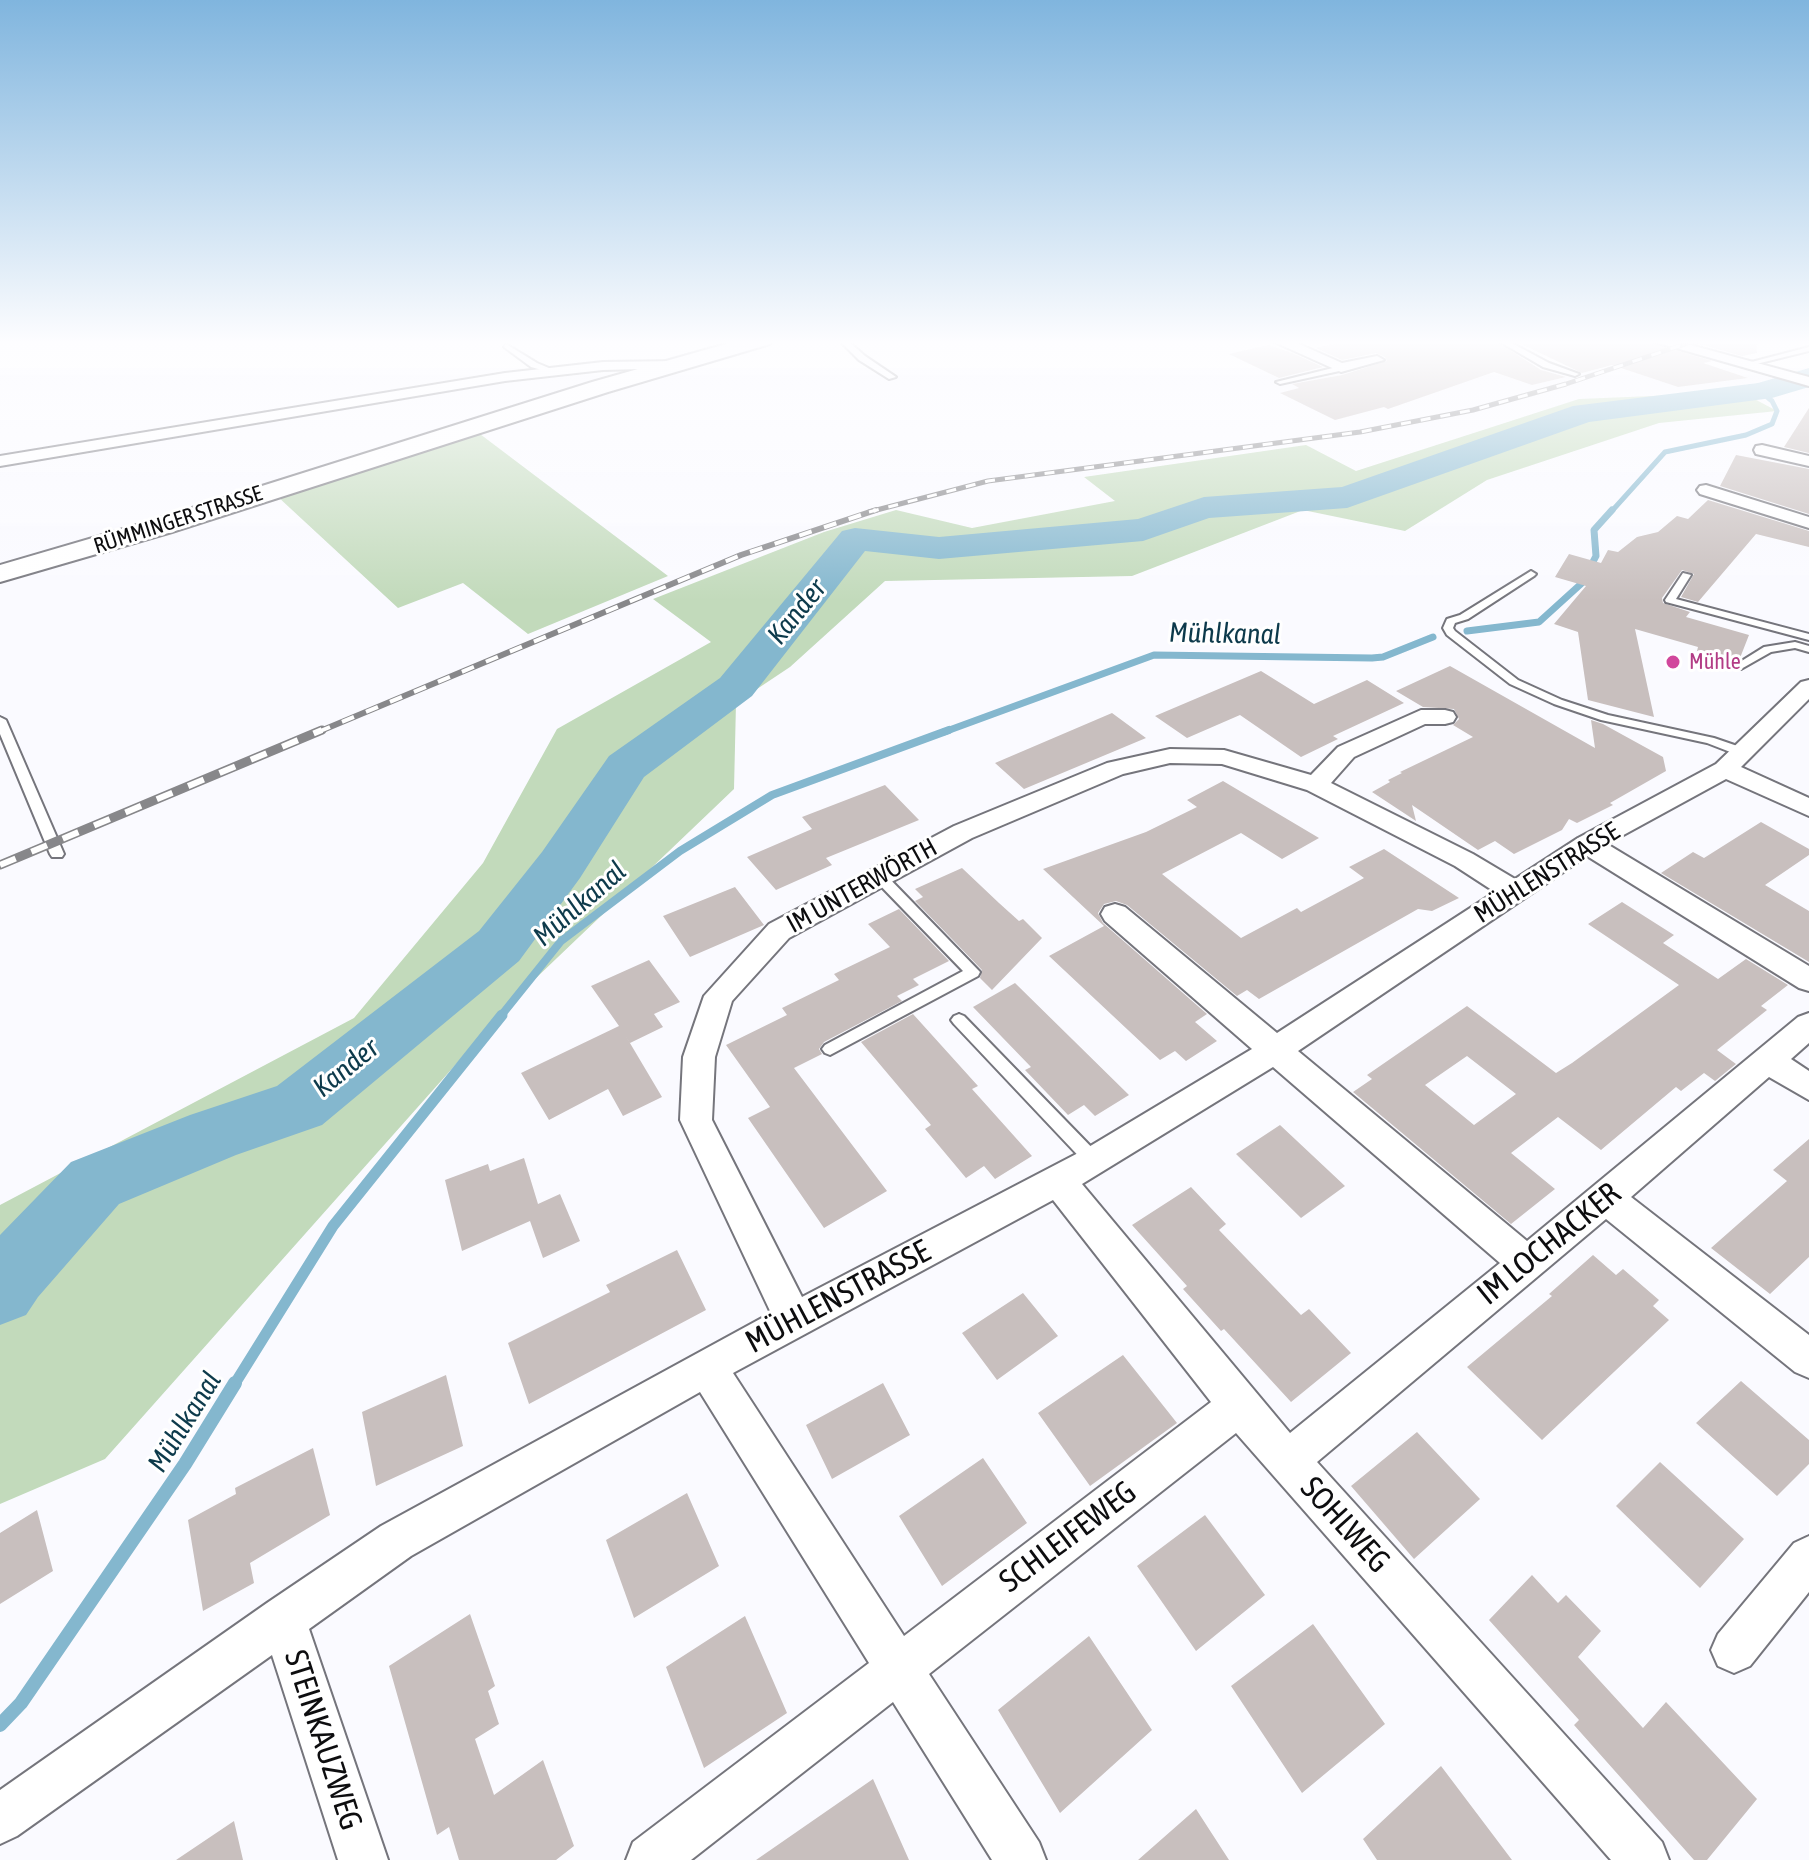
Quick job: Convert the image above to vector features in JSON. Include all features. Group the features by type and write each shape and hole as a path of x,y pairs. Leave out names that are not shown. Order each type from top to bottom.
{"main road":[{"name":"RÜMMINGER STRASSE","path":"0,574 163,526 475,427"}],"street":[{"name":"RÜMMINGER STRASSE","path":"0,461 210,427"},
{"path":"1762,450 1809,461"},
{"path":"1706,490 1809,523"},
{"name":"MÜHLENSTRASSE","path":"2,1808 396,1541 706,1367 1094,1161 1277,1049 1587,844 1734,760 1809,687"},
{"path":"1316,785 1346,752 1421,717 1445,717"},
{"name":"IM UNTERWÖRTH","path":"794,1320 696,1120 699,1057 719,996 779,931 878,875 963,832 1116,768 1170,756 1224,757 1316,785 1464,860 1514,891"},
{"path":"1734,760 1807,806"},
{"path":"1587,844 1809,980"},
{"path":"1115,914 1525,1262"},
{"name":"IM LOCHACKER","path":"1287,1461 1606,1198 1809,1025"},
{"path":"1768,1060 1809,1087"},
{"name":"SOHLWEG","path":"1058,1180 1239,1406 1644,1860"},
{"path":"1606,1198 1809,1359"},
{"path":"706,1367 1021,1860"},
{"name":"SCHLEIFEWEG","path":"651,1860 1239,1406"},
{"path":"1734,1650 1809,1558"},
{"name":"STEINKAUZWEG","path":"283,1619 363,1860"}],"lane":[{"path":"1531,574 1464,617 1451,621 1448,628 1451,633 1514,682 1558,702 1605,718 1710,740 1734,760"},
{"path":"1686,575 1670,600 1809,637"},
{"path":"1737,667 1768,649 1795,645 1809,649"},
{"path":"0,720 57,854"},
{"path":"830,1049 973,972 878,875"},
{"path":"959,1020 1094,1161"}],"green space":[{"path":"1493,427 1648,427 1487,480 1405,531 1303,510 1132,576 885,581 790,667 736,703 734,789 513,1000 105,1459 0,1504 0,1205 354,1018 483,863 557,729 711,642 653,599 824,532 896,510 972,528 1115,501 1084,477 1306,445 1356,471"},
{"path":"476,431 668,576 528,634 463,583 398,608 277,496"}],"building":[{"path":"1797,427 1809,427 1809,453 1784,447"},
{"path":"1736,455 1809,469 1809,514 1720,486"},
{"path":"1708,500 1809,531 1809,547 1756,534 1698,602 1681,597 1694,574 1682,570 1662,598 1663,603 1690,612 1686,617 1749,635 1740,658 1734,662 1697,651 1698,647 1635,629 1654,717 1588,700 1578,632 1554,624 1586,586 1555,577 1569,554 1601,563 1608,550 1618,552 1637,537 1658,532 1677,516 1688,519"},
{"path":"1450,666 1595,748 1591,720 1603,724 1663,757 1666,771 1610,803 1613,805 1577,823 1569,819 1562,830 1514,854 1495,841 1478,850 1412,805 1416,821 1372,792 1400,772 1473,737 1453,725 1459,719 1454,709 1423,707 1396,691"},
{"path":"1261,671 1314,704 1367,680 1404,703 1333,736 1338,739 1301,757 1240,715 1187,738 1155,716"},
{"path":"1112,713 1146,738 1024,789 995,763"},
{"path":"1223,781 1319,838 1282,859 1241,833 1162,874 1241,938 1297,908 1301,912 1364,878 1349,867 1384,849 1459,898 1432,911 1418,909 1259,999 1247,990 1237,996 1127,905 1116,901 1104,904 1098,913 1103,923 1207,1014 1195,1022 1217,1041 1186,1061 1175,1051 1160,1060 1049,956 1104,926 1043,869 1146,832 1197,807 1187,800"},
{"path":"885,785 919,820 826,858 832,865 776,890 747,857 812,829 802,817"},
{"path":"1761,822 1809,849 1809,855 1765,885 1809,911 1809,962 1661,873 1693,852 1704,858"},
{"path":"962,868 1042,938 992,990 980,978 982,970 915,901 923,897 915,889"},
{"path":"735,887 764,925 690,957 663,916"},
{"path":"1622,902 1674,935 1663,943 1718,979 1746,959 1788,985 1761,1006 1767,1010 1717,1050 1736,1064 1715,1081 1704,1073 1681,1091 1676,1087 1601,1150 1558,1117 1511,1153 1555,1189 1511,1224 1353,1092 1372,1079 1367,1075 1467,1006 1556,1073 1679,985 1588,924","holes":["1467,1056 1516,1094 1474,1125 1425,1085"]},
{"path":"899,909 949,961 913,979 919,985 897,996 902,1001 824,1042 819,1049 822,1054 794,1068 887,1191 824,1228 748,1118 770,1107 726,1045 787,1015 782,1008 839,980 834,974 890,947 868,924"},
{"path":"649,960 680,1002 654,1014 663,1027 630,1043 624,1033 662,1097 623,1116 608,1089 549,1120 521,1073 619,1026 591,986"},
{"path":"1015,983 1129,1095 1095,1116 1084,1105 1068,1115 1025,1070 1031,1067 973,1007"},
{"path":"913,1014 978,1086 972,1089 1032,1156 995,1179 984,1166 966,1178 925,1129 931,1125 861,1042"},
{"path":"1280,1125 1345,1186 1301,1218 1236,1154"},
{"path":"1809,1139 1809,1257 1770,1294 1711,1248 1787,1181 1773,1170"},
{"path":"524,1158 538,1204 560,1194 580,1241 543,1258 530,1221 462,1251 445,1180 488,1164 490,1171"},
{"path":"1191,1187 1226,1224 1219,1230 1301,1315 1309,1309 1351,1353 1291,1402 1183,1289 1187,1286 1132,1225"},
{"path":"677,1250 706,1310 529,1404 508,1343 610,1292 606,1285"},
{"path":"1593,1255 1616,1275 1623,1269 1659,1300 1653,1306 1669,1320 1542,1440 1467,1367 1552,1296 1549,1294"},
{"path":"1023,1293 1058,1336 997,1380 962,1333"},
{"path":"1123,1355 1177,1423 1090,1486 1038,1413"},
{"path":"446,1375 463,1446 376,1486 362,1412"},
{"path":"1741,1381 1809,1440 1809,1464 1777,1496 1696,1423"},
{"path":"883,1383 910,1435 832,1479 806,1425"},
{"path":"1417,1432 1480,1499 1414,1559 1351,1486"},
{"path":"313,1448 330,1515 250,1563 254,1583 203,1611 188,1520 236,1494 235,1488"},
{"path":"983,1458 1027,1523 942,1586 899,1516"},
{"path":"1660,1462 1744,1539 1700,1588 1616,1506"},
{"path":"687,1493 719,1566 634,1618 606,1540"},
{"path":"37,1510 53,1571 0,1604 0,1533"},
{"path":"1205,1515 1265,1595 1196,1651 1137,1566"},
{"path":"1532,1575 1558,1603 1566,1595 1601,1631 1578,1657 1643,1728 1666,1702 1757,1799 1707,1860 1694,1860 1574,1725 1579,1720 1489,1620"},
{"path":"470,1614 495,1686 488,1691 499,1724 475,1739 494,1795 543,1760 574,1846 556,1860 459,1860 449,1827 437,1835 389,1666"},
{"path":"745,1616 787,1713 704,1768 666,1667"},
{"path":"1313,1624 1385,1724 1302,1793 1231,1686"},
{"path":"1089,1636 1152,1730 1060,1813 998,1710"},
{"path":"1441,1766 1512,1860 1377,1860 1363,1839"},
{"path":"873,1779 909,1860 756,1860"},
{"path":"1196,1809 1229,1860 1138,1860"},
{"path":"234,1821 243,1860 176,1860"}],"waterway":[{"name":"Kander","path":"0,1291 12,1273 95,1183 213,1135 299,1106 499,946 561,865 626,767 736,687 855,539 939,548 1143,530 1204,508 1347,497 1545,427"},
{"name":"Mühlkanal","path":"1611,512 1665,452 1746,435 1765,427"},
{"name":"Mühlkanal","path":"1467,631 1539,622 1582,583 1596,556 1594,530 1612,510"},
{"name":"Mühlkanal","path":"944,732 1154,655 1372,658 1383,657 1433,637"},
{"name":"Mühlkanal","path":"500,1017 561,941 680,851 772,795 949,730"},
{"name":"Mühlkanal","path":"234,1385 333,1226 502,1015"},
{"name":"Mühlkanal","path":"0,1725 21,1703 185,1464 235,1383"}],"railway":[{"path":"874,511 988,481 1387,427"},
{"path":"318,732 741,555 874,511"},
{"path":"869,512 874,511"},
{"path":"0,865 322,730"}],"place":[{"name":"Mühle","path":"1673,662"}]}
